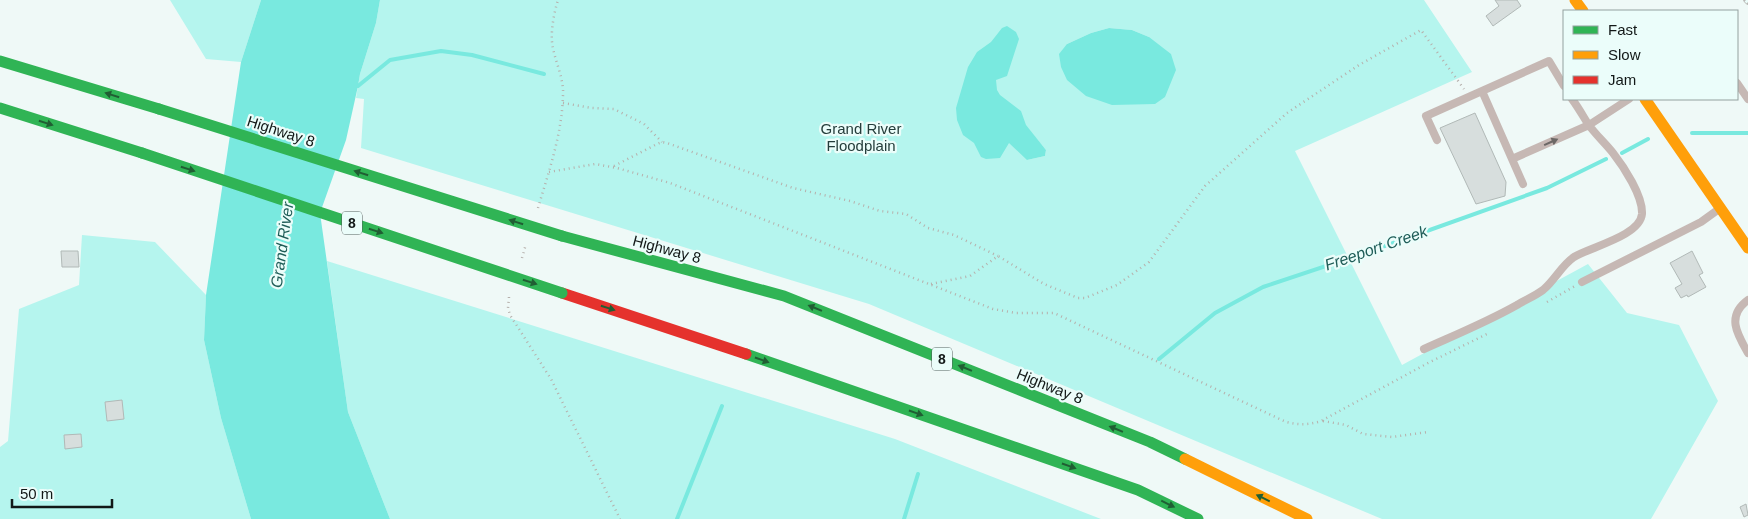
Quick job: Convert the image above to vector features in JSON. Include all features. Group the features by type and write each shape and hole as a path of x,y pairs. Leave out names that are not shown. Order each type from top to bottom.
{"main road":[{"name":"Highway 8","path":"0,61 159,108 562,236 784,296 1150,442 1307,519"},
{"path":"1646,100 1748,248"},
{"name":"8","path":"0,108 142,153 749,355 1138,490 1198,519"}],"lane":[{"path":"1437,140 1426,116 1549,61 1563,84"},
{"path":"1738,84 1748,99"},
{"path":"1482,91 1523,184"},
{"path":"1424,349 1504,312 1534,295 1549,284 1560,269 1573,258 1587,250 1602,246 1636,226 1642,216 1638,195 1614,154 1589,125 1573,100"},
{"path":"1512,159 1589,125 1627,100"},
{"path":"1582,282 1700,222 1721,208"},
{"path":"1748,300 1737,311 1735,318 1739,337 1748,353"}],"path":[{"path":"535,216 549,172 561,122 564,93 552,42 552,30 558,0"},
{"path":"562,103 592,108 614,109 644,124 662,142 793,188 850,201 880,211 906,214 928,228 954,235 998,256 1044,284 1078,298 1085,298 1117,285 1149,262 1205,186 1287,113 1359,65 1421,30 1469,97"},
{"path":"612,167 662,142"},
{"path":"549,172 594,164 612,167 670,184 993,310 1016,313 1054,313 1286,422 1303,425 1321,421 1428,363 1494,330"},
{"path":"520,263 529,235"},
{"path":"929,284 970,276 998,256"},
{"path":"1542,304 1582,282"},
{"path":"511,291 508,301 510,315 551,379 620,519"},
{"path":"1321,421 1346,425 1363,434 1392,437 1428,432"}],"green space":[{"path":"170,0 261,0 241,62 206,59"},
{"name":"Grand River Floodplain","path":"380,0 1424,0 1472,72 1295,151 1402,365 1588,264 1627,313 1679,325 1718,401 1651,519 1382,519 869,304 361,148 364,99 356,98 360,74 376,23","holes":["1109,28 1132,30 1149,37 1067,44 1091,33","1023,118 1025,125 1046,150 1045,156 1027,160"]},
{"path":"82,235 155,242 206,295 204,340 221,418 251,519 0,519 0,447 8,441 19,309 79,285"},
{"path":"327,261 895,439 1101,519 390,519 348,412"}],"water":[{"name":"Grand River","path":"261,0 380,0 376,23 360,74 346,140 320,213 348,412 390,519 251,519 221,418 204,340 206,295 241,62"},
{"path":"1007,26 1016,32 1019,39 1007,76 996,80 997,90 1000,95 1021,111 1026,125 1046,150 1045,156 1027,160 1009,143 1000,158 986,159 981,157 974,143 963,135 957,120 956,108 968,67 977,52 991,42 1002,28"},
{"path":"1109,28 1132,30 1149,37 1171,54 1176,70 1165,97 1155,104 1112,105 1086,96 1067,80 1061,67 1059,54 1067,44 1091,33"}],"building":[{"path":"1495,0 1517,0 1521,6 1493,26 1486,16 1499,6"},
{"path":"1475,113 1506,182 1505,196 1476,204 1440,128"},
{"path":"61,251 78,251 79,267 62,267"},
{"path":"1692,251 1703,273 1699,275 1706,287 1688,297 1687,295 1681,298 1675,288 1682,284 1670,263"},
{"path":"122,400 124,419 107,421 105,402"},
{"path":"81,434 82,447 65,449 64,435"},
{"path":"1746,504 1748,515 1744,517 1740,507"}],"waterway":[{"path":"358,86 390,60 441,51 472,55 544,74"},
{"path":"1692,133 1748,133"},
{"name":"Freeport Creek","path":"1622,153 1648,139"},
{"name":"Freeport Creek","path":"1159,359 1215,313 1263,287 1368,252 1547,188 1606,159"},
{"path":"677,519 722,406"},
{"name":"Freeport Creek","path":"904,519 918,474"}],"traffic: fast":[{"path":"0,61 159,109"},
{"path":"0,108 142,153"},
{"path":"159,109 562,236"},
{"path":"142,153 562,293"},
{"path":"562,236 784,296 1150,442 1185,459"},
{"path":"746,354 1138,490 1198,519"}],"traffic: slow":[{"path":"1575,0 1582,10"},
{"path":"1646,100 1748,248"},
{"path":"1185,459 1307,519"}],"traffic: jam":[{"path":"562,293 746,354"}]}
